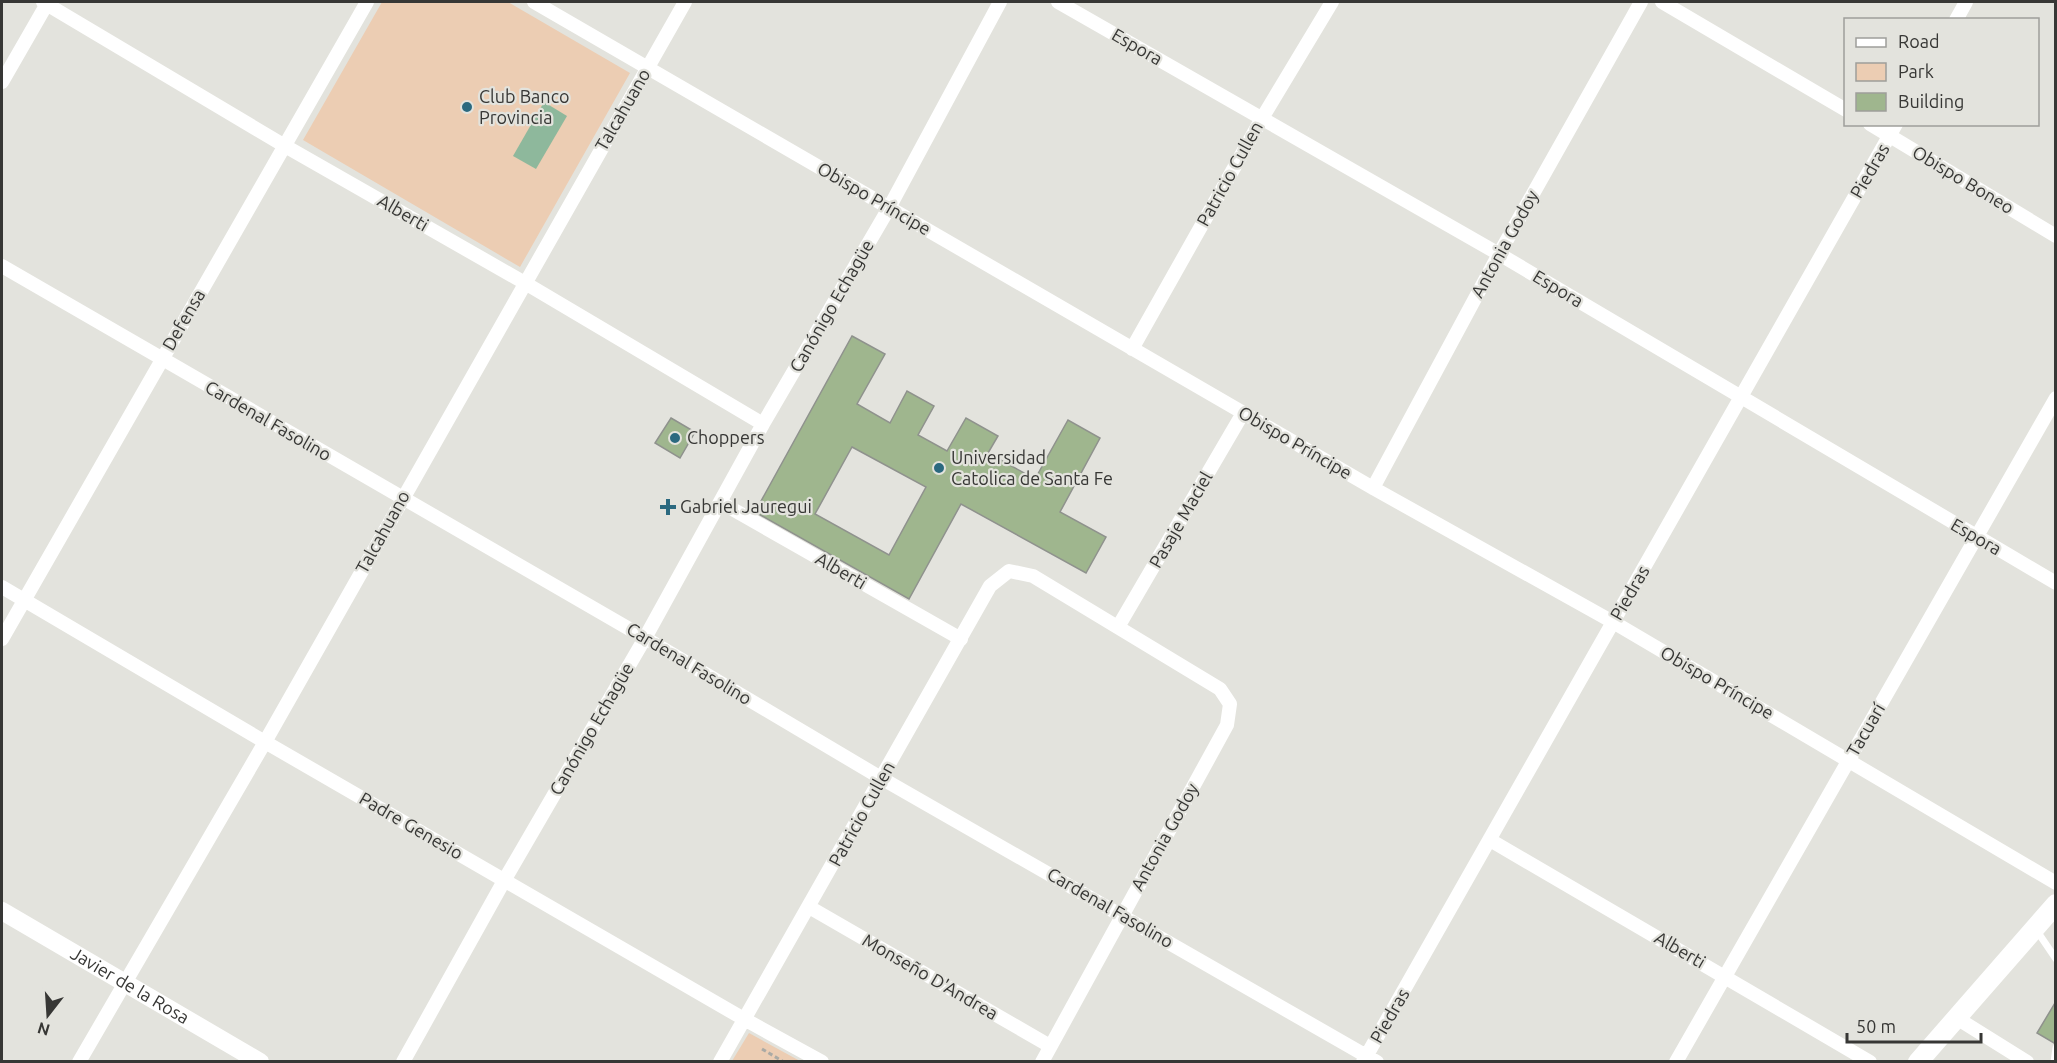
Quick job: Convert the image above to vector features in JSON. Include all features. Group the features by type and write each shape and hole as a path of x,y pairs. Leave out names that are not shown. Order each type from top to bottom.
{"main road":[{"path":"1918,1062 2055,904"}],"street":[{"name":"Alberti","path":"46,2 285,146 525,283 763,424"},
{"path":"2,82 46,2"},
{"name":"Defensa","path":"2,639 367,2"},
{"name":"Obispo Príncipe","path":"534,2 1373,488 1613,622 2055,883"},
{"name":"Talcahuano","path":"79,1062 265,742 685,2"},
{"name":"Canónigo Echagüe","path":"403,1062 505,879 645,638 763,424 888,208 1000,2"},
{"name":"Espora","path":"1058,2 1499,254 2055,583"},
{"name":"Patricio Cullen","path":"1132,349 1261,120 1332,2"},
{"name":"Antonia Godoy","path":"1373,488 1499,254 1641,2"},
{"path":"1662,2 1844,109"},
{"path":"1957,18 1966,2"},
{"name":"Obispo Boneo","path":"1878,126 1893,130 2055,236"},
{"name":"Piedras","path":"1369,1060 1490,840 1893,130"},
{"name":"Cardenal Fasolino","path":"2,267 1369,1060"},
{"name":"Tacuarí","path":"1676,1062 2055,398"},
{"name":"Pasaje Maciel","path":"1118,627 1243,413"},
{"name":"Alberti","path":"720,502 961,639"},
{"name":"Patricio Cullen","path":"720,1062 990,586 1009,571 1033,576 1118,627"},
{"name":"Padre Genesio","path":"2,587 265,742 822,1062"},
{"name":"Antonia Godoy","path":"1042,1062 1227,725 1230,704 1220,689 1118,627"},
{"name":"Alberti","path":"1490,840 1870,1062"},
{"name":"Monseño D'Andrea","path":"809,907 1050,1046"},
{"name":"Javier de la Rosa","path":"2,911 260,1062"},
{"path":"1955,1017 2027,1062"}],"lane":[{"path":"2035,928 2055,959"},
{"path":"2054,1062 2055,1048"}],"path":[{"path":"757,1046 784,1062"}],"green space":[{"name":"Club Banco Provincia","path":"382,2 508,2 630,73 520,267 303,140"},
{"path":"749,1033 800,1061 732,1061"}],"shaded area":[{"path":"544,102 567,116 536,169 513,156"}],"building":[{"name":"Universidad Catolica de Santa Fe","path":"852,336 885,354 857,404 890,423 907,391 934,406 918,435 947,451 966,418 998,436 988,453 1035,479 1068,420 1100,438 1060,512 1106,537 1086,573 961,504 909,599 755,512","holes":["852,447 926,487 889,555 815,514"]},
{"name":"Choppers","path":"671,418 695,432 680,458 655,443"},
{"path":"2055,1003 2055,1043 2054,1043 2037,1033"}],"place":[{"name":"Club Banco Provincia","path":"467,107"},
{"name":"Choppers","path":"675,438"},
{"name":"Universidad Catolica de Santa Fe","path":"939,468"},
{"name":"Gabriel Jauregui","path":"668,507"}]}
